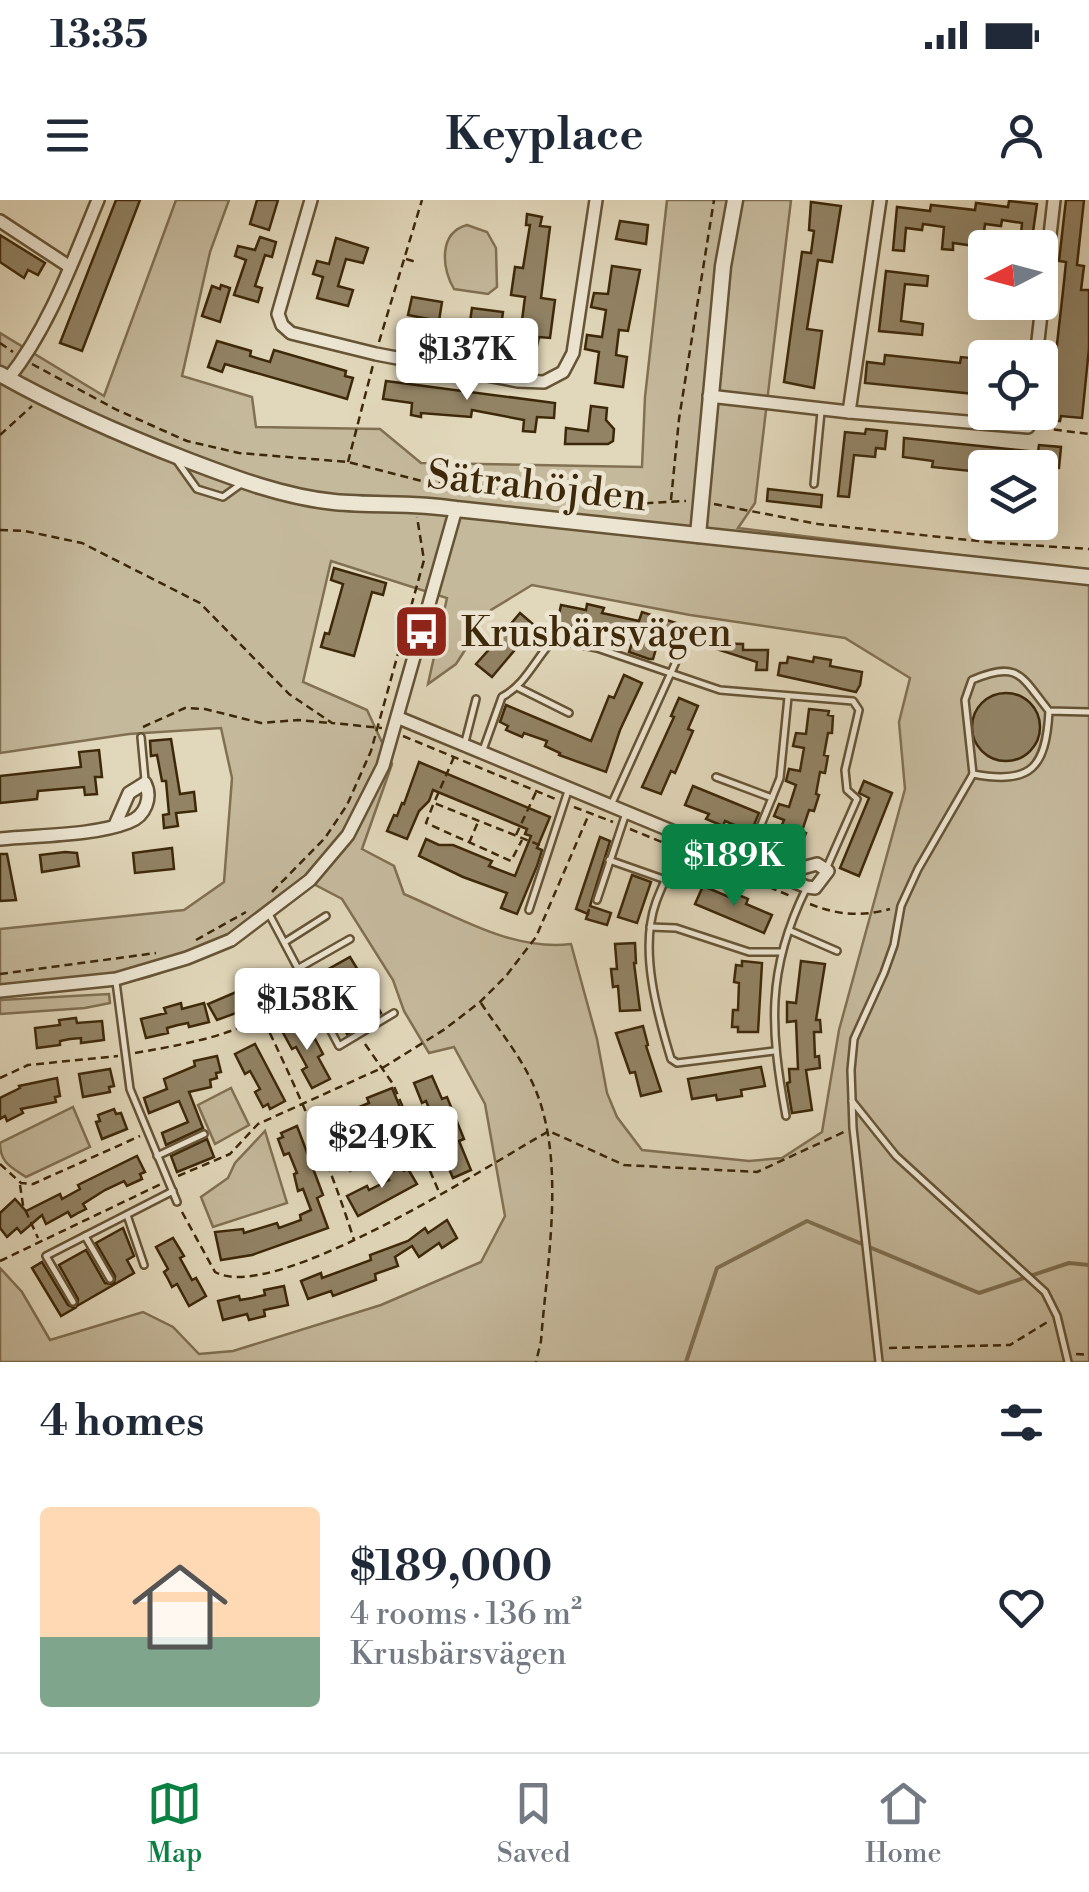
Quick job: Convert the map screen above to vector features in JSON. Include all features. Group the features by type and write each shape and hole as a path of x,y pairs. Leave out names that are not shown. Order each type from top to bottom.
{"street":[{"path":"4,376 24,360 98,200"},
{"path":"311,200 278,314 290,333 376,354 518,381 544,382 563,372 573,353 596,200"},
{"path":"698,535 708,396 735,200"},
{"path":"849,412 880,200"},
{"path":"1038,340 1054,200"},
{"path":"0,220 70,267"},
{"name":"Sätrahöjden","path":"4,376 36,395 244,482 332,502 417,502 1089,577"},
{"path":"708,396 968,422"},
{"path":"0,991 154,970 231,940 310,880 348,835 372,791 399,718 456,509"},
{"path":"399,718 808,887 822,883 826,869 818,864 780,874"},
{"path":"0,838 115,825 130,822 146,807 150,796 145,783 129,793 115,825"}],"lane":[{"path":"814,484 821,409"},
{"path":"172,454 197,489 222,497 244,482"},
{"path":"611,805 684,644 644,630"},
{"path":"482,752 502,697 519,688 540,654 554,640 597,648 720,690 853,702 859,710 844,770 847,790 857,799 826,869"},
{"path":"879,1362 853,1128 854,1039 894,946 901,906 972,774 965,700 972,680 998,669 1020,675 1049,710 1047,748 1027,772 1002,779 972,774"},
{"path":"519,688 570,713"},
{"path":"746,862 784,756 788,697"},
{"path":"464,745 476,699"},
{"path":"1049,710 1089,712"},
{"path":"141,738 145,783"},
{"path":"716,777 772,798"},
{"path":"529,910 570,788"},
{"path":"597,900 626,812"},
{"path":"684,835 650,927 653,986 671,1059 677,1064 774,1051"},
{"path":"610,860 666,880"},
{"path":"786,1116 774,1051 775,978 780,952 808,887"},
{"path":"269,914 339,1046 394,1013"},
{"path":"285,942 326,916"},
{"path":"650,927 676,928 750,952 780,952"},
{"path":"791,931 837,951"},
{"path":"299,968 350,939"},
{"path":"319,1007 370,976"},
{"path":"116,978 130,1089 178,1202"},
{"path":"852,1101 896,1156 1045,1292 1068,1362"},
{"path":"156,1156 204,1134"},
{"path":"73,1302 46,1256 173,1191"},
{"path":"127,1215 144,1264"},
{"path":"85,1236 110,1278"}],"path":[{"path":"348,462 422,200"},
{"path":"671,500 679,419 714,200"},
{"path":"404,258 416,262"},
{"path":"0,343 118,410 187,441 239,454 348,462 422,481 631,504 701,502 818,524 997,543 1089,548"},
{"path":"0,435 32,406 50,374"},
{"path":"1054,430 1089,434"},
{"path":"271,893 325,838 347,806 371,751 424,560 417,502 422,481"},
{"path":"0,530 82,543 200,604 289,694 332,723"},
{"path":"141,738 142,727 185,708 205,708 261,723 298,720 378,726"},
{"path":"454,757 426,823 511,861 523,838"},
{"path":"515,836 536,791"},
{"path":"434,803 548,848"},
{"path":"0,1261 230,1154 258,1124 384,1067 480,1002 536,937 589,813"},
{"path":"468,844 478,821"},
{"path":"196,940 248,910"},
{"path":"0,974 164,951"},
{"path":"0,1078 28,1065 125,1055 234,1032 263,1020 310,989"},
{"path":"480,1002 529,1076 549,1131 552,1180 541,1341 536,1362"},
{"path":"263,1020 305,1105 354,1241"},
{"path":"358,1036 384,1067 440,1194"},
{"path":"549,1131 624,1165 758,1172 853,1128"},
{"path":"178,1202 214,1272 234,1278 288,1266 354,1241 549,1131"},
{"path":"20,1183 33,1184 146,1133"},
{"path":"0,1164 20,1183 23,1205 39,1240"},
{"path":"877,1348 1010,1346 1056,1316"},
{"path":"1068,1353 1089,1354"}],"shaded area":[{"path":"176,200 229,200 210,252 182,376 252,397 256,427 380,429 421,463 642,467 645,397 667,200 791,200 755,503 738,528 1089,571 1089,1362 0,1362 0,1268 22,1292 50,1340 143,1312 173,1327 199,1354 233,1351 381,1305 481,1262 505,1216 485,1104 454,1047 429,1053 404,1011 393,980 342,899 302,878 214,947 154,975 99,985 0,990 0,929 184,910 224,882 232,778 221,728 129,734 0,753 0,333 104,396","holes":["331,561 447,598 428,684 456,664 491,610 532,585 690,615 845,638 910,678 899,722 905,789 839,1030 822,1132 782,1158 749,1161 642,1150 617,1117 607,1093 571,944 549,945 506,937 404,894 394,866 362,849 392,764 367,710 303,682"]},
{"path":"467,225 487,232 496,248 497,287 488,294 454,289 447,271 447,243 451,235"},
{"path":"109,994 110,1003 85,1008 0,1014 0,1000"},
{"path":"231,1088 249,1125 215,1144 198,1105"},
{"path":"73,1107 90,1147 26,1177 7,1164 0,1143"},
{"path":"397,1123 407,1140 350,1171 341,1153"},
{"path":"265,1131 287,1203 213,1227 201,1197 228,1178 235,1163"}],"building":[{"path":"116,200 140,200 82,351 60,343"},
{"path":"257,200 278,200 269,230 250,224"},
{"path":"1066,200 1084,200 1077,265 1084,266 1081,290 1089,290 1089,348 1082,418 1061,416 1060,421 1057,340 1066,262 1059,261"},
{"path":"1009,201 1037,204 1033,230 1021,230 1022,223 1002,220 1001,226 985,224 984,230 968,230 968,245 953,243 953,250 942,249 944,227 923,224 922,230 906,228 904,251 893,250 897,207 930,211 931,205 975,210 976,203 1008,207"},
{"path":"811,202 841,206 832,262 818,260 807,329 822,331 814,388 784,382 802,252 811,253"},
{"path":"527,214 542,217 540,226 550,227 541,298 555,300 550,338 539,337 537,346 519,344 525,297 511,295 515,267 523,268 530,225 526,225"},
{"path":"620,221 648,225 646,244 616,239"},
{"path":"0,235 45,263 38,275 28,270 24,278 0,262"},
{"path":"260,237 276,242 272,257 265,255 255,286 262,288 258,302 234,295 246,260 235,256 238,246 255,250"},
{"path":"336,238 368,248 363,263 346,259 338,286 353,290 348,306 317,298 323,277 313,274 317,261 329,264"},
{"path":"612,266 640,270 628,331 619,330 616,355 627,357 623,387 595,383 599,352 585,349 587,335 602,337 606,310 591,307 594,293 608,294"},
{"path":"886,271 928,276 927,286 905,284 902,311 901,321 923,324 922,335 879,331"},
{"path":"221,285 230,288 220,322 202,316 212,286 220,289"},
{"path":"412,297 442,302 439,321 408,315"},
{"path":"472,308 503,312 499,340 468,336"},
{"path":"217,341 251,351 250,356 270,362 274,350 346,371 345,376 353,378 347,399 225,364 222,372 208,367"},
{"path":"885,355 960,363 961,357 968,358 968,393 865,383 867,362 884,364"},
{"path":"386,381 555,403 554,418 537,417 535,432 523,431 524,420 472,410 471,417 411,415 412,403 383,399"},
{"path":"591,406 607,408 606,420 614,429 613,441 565,444 566,428 588,431"},
{"path":"866,429 887,431 885,449 876,448 875,457 854,455 849,497 838,496 845,432 865,434"},
{"path":"904,438 1019,450 968,450 968,471 932,467 933,461 903,457"},
{"path":"1039,445 1061,447 1059,468 1058,450 1038,450"},
{"path":"768,489 822,495 821,507 767,501"},
{"path":"334,568 386,583 383,595 372,592 354,656 321,647 325,633 329,634 343,584 331,580"},
{"path":"587,604 604,608 602,613 639,621 642,612 695,629 691,641 641,625 640,635 658,642 653,659 649,659 629,652 633,640 557,624 561,605 586,610"},
{"path":"520,613 535,626 492,677 476,664 493,645 488,642 500,628 504,632"},
{"path":"743,644 743,650 768,650 767,670 756,670 757,662 707,646"},
{"path":"788,657 813,662 814,657 831,660 830,666 862,672 860,685 856,692 778,675 780,663 787,663"},
{"path":"624,675 642,683 606,772 559,755 545,746 547,741 506,730 508,726 500,722 506,705 591,741 609,696 614,698"},
{"path":"1006,693 1030,703 1040,727 1030,751 1006,761 982,751 972,727 982,703"},
{"path":"679,698 698,706 688,729 693,731 661,794 642,787"},
{"path":"809,709 829,711 828,715 833,716 832,733 828,733 825,773 820,772 814,811 809,810 799,849 794,847 792,851 774,843 784,820 774,816 779,804 789,807 796,785 786,781 789,769 800,771 804,748 793,746 796,733 806,734"},
{"path":"171,739 180,794 194,792 196,811 176,813 178,826 164,828 163,815 169,814 166,781 162,781 157,755 151,756 150,741"},
{"path":"99,750 102,777 95,777 97,794 85,795 84,787 38,791 37,799 0,803 0,776 81,767 79,752"},
{"path":"419,762 550,817 537,848 542,850 537,866 517,914 501,908 507,893 419,856 426,839 492,861 489,866 515,876 531,836 525,834 527,829 433,790 407,839 387,831 404,804"},
{"path":"864,781 892,793 859,876 840,868 869,798 859,793"},
{"path":"693,786 759,813 751,832 725,821 723,826 706,819 709,814 685,805"},
{"path":"600,837 610,841 590,906 611,913 607,925 586,919 588,914 576,909"},
{"path":"172,848 174,869 135,873 133,853"},
{"path":"77,853 79,866 42,872 40,855"},
{"path":"0,854 7,854 16,900 0,901"},
{"path":"632,875 651,882 637,923 618,917"},
{"path":"703,886 729,897 732,892 748,899 746,904 772,915 764,933 695,904"},
{"path":"635,943 640,1010 620,1011 618,986 613,987 611,969 617,969 615,944"},
{"path":"350,957 361,975 326,995 316,976"},
{"path":"742,961 762,963 758,1032 738,1032 738,1027 732,1027 733,1010 738,1010 736,965 742,966"},
{"path":"801,961 825,964 816,1020 820,1020 821,1032 814,1032 815,1057 819,1056 820,1068 806,1070 812,1110 792,1113 787,1083 789,1069 798,1069 796,1021 787,1022 787,1002 796,1003"},
{"path":"280,974 288,992 266,1001 265,997 246,1005 247,1009 217,1020 208,1004 241,990 239,985 255,979 257,984"},
{"path":"367,986 381,1013 347,1034 332,1006"},
{"path":"181,1003 182,1009 204,1003 209,1022 189,1027 188,1023 178,1025 167,1028 168,1033 146,1038 141,1019 166,1013 164,1008"},
{"path":"76,1018 77,1023 102,1021 104,1040 81,1043 81,1038 70,1039 60,1041 60,1045 37,1048 35,1028 60,1025 59,1020"},
{"path":"298,1020 310,1042 315,1039 323,1054 318,1057 330,1079 312,1088 302,1070 307,1067 281,1029"},
{"path":"643,1026 661,1091 641,1096 635,1072 630,1073 616,1033"},
{"path":"255,1044 285,1101 270,1109 268,1104 263,1107 255,1092 260,1089 250,1071 245,1074 235,1054"},
{"path":"217,1056 221,1072 210,1080 211,1087 189,1092 203,1128 166,1145 162,1133 188,1122 179,1101 149,1113 144,1098 167,1089 164,1079 195,1066 194,1061"},
{"path":"761,1067 765,1086 741,1090 742,1096 692,1099 688,1079"},
{"path":"110,1069 114,1086 109,1087 110,1092 83,1097 79,1074"},
{"path":"432,1076 442,1099 447,1097 464,1139 459,1141 471,1170 453,1178 442,1153 447,1151 414,1083"},
{"path":"57,1078 60,1096 55,1097 56,1102 21,1109 23,1113 7,1121 5,1116 0,1119 0,1098 19,1086"},
{"path":"392,1088 400,1107 385,1113 388,1120 357,1130 355,1125 332,1134 325,1116 369,1103 367,1098"},
{"path":"114,1109 116,1114 121,1113 127,1129 102,1139 96,1122 100,1121 98,1115"},
{"path":"297,1126 323,1195 317,1198 328,1228 252,1255 221,1260 215,1232 243,1229 244,1233 277,1223 279,1228 301,1220 300,1215 311,1210 303,1189 298,1191 294,1174 297,1173 289,1153 284,1155 278,1139 283,1137 281,1133"},
{"path":"207,1139 214,1157 177,1172 171,1156"},
{"path":"137,1156 145,1172 140,1174 142,1179 127,1186 124,1181 105,1190 83,1204 86,1209 71,1217 68,1212 46,1224 42,1215 21,1233 17,1228 7,1237 0,1228 0,1213 15,1199 26,1211 60,1194 62,1199 80,1189 78,1185"},
{"path":"401,1167 404,1171 408,1169 417,1184 358,1216 347,1196 389,1180 386,1175"},
{"path":"447,1220 457,1238 442,1248 439,1243 419,1257 412,1246 395,1257 398,1266 375,1274 376,1280 333,1296 331,1291 308,1299 301,1281 321,1273 322,1278 371,1260 370,1255 408,1241 425,1228 428,1233"},
{"path":"123,1228 134,1256 127,1260 134,1273 77,1306 78,1299 59,1265 86,1250 105,1283 114,1284 115,1276 96,1243"},
{"path":"173,1238 192,1280 196,1278 206,1296 189,1306 177,1284 172,1287 156,1247"},
{"path":"42,1262 68,1305 75,1308 61,1316 32,1268"},
{"path":"284,1286 288,1305 264,1310 265,1316 249,1320 247,1314 223,1320 218,1301 239,1296 240,1300 252,1298 265,1295 264,1290"}],"waterway":[{"path":"686,1362 717,1268 807,1221 979,1293 1069,1263 1089,1265"}],"place":[{"name":"Krusbärsvägen","path":"422,632"}]}
